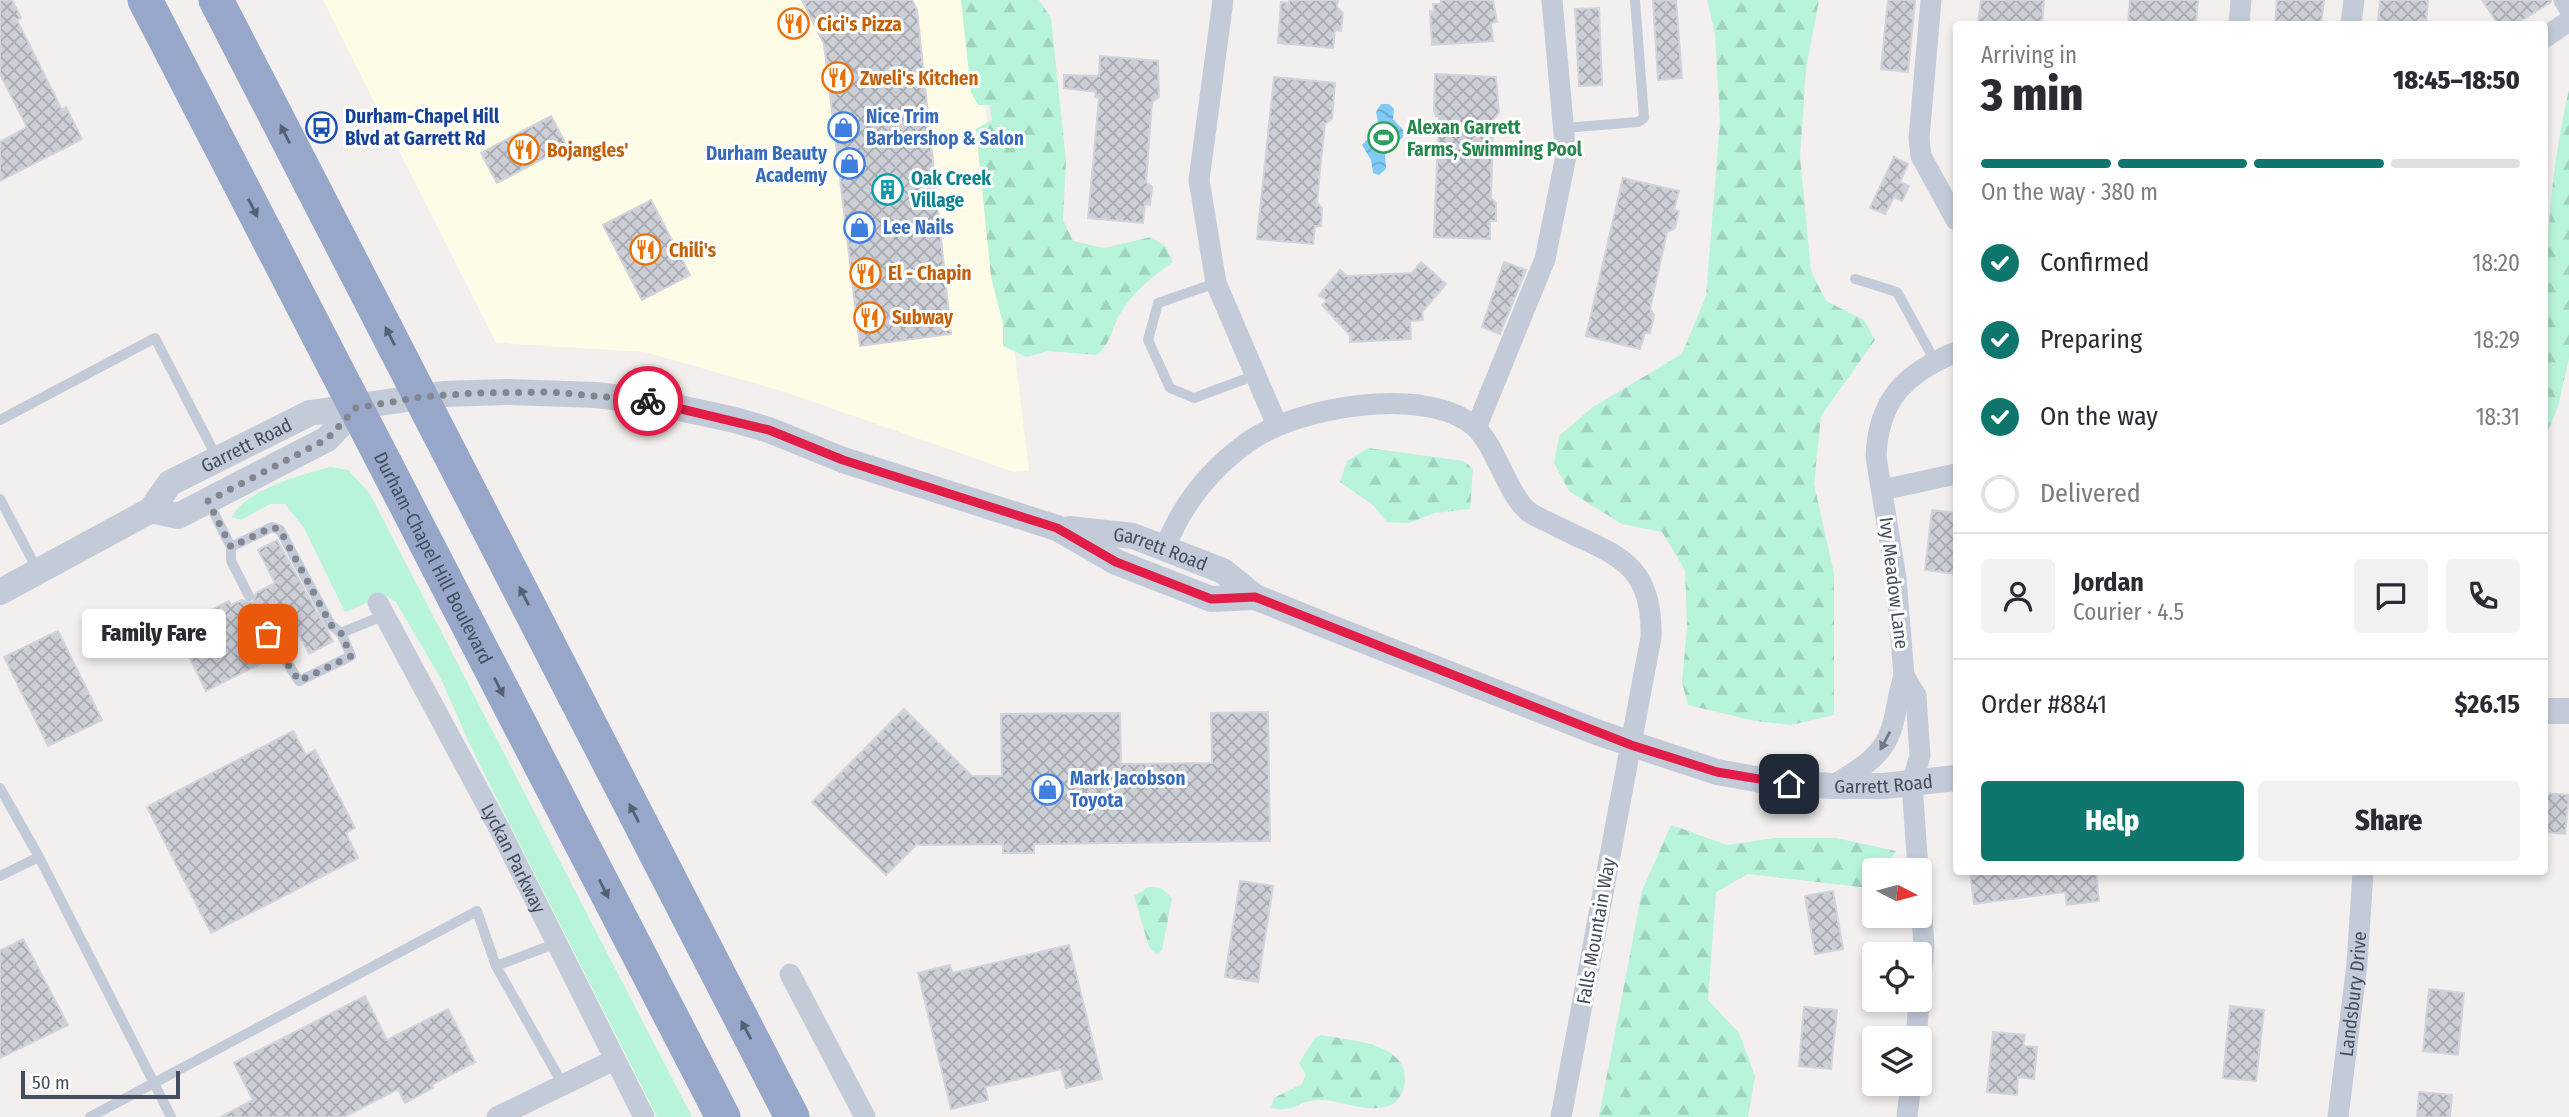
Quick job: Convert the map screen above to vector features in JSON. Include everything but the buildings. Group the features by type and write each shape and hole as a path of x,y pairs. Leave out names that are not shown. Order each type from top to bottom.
{"highway":[{"name":"Durham-Chapel Hill Boulevard","path":"145,0 723,1117"},
{"path":"216,0 792,1117"},
{"path":"694,1063 732,1117"}],"street":[{"path":"1165,548 1182,509 1199,485 1248,441 1277,425 1367,404 1399,403 1429,406 1476,428 1545,259 1566,156 1552,0"},
{"path":"1931,0 1919,138 1921,156 1953,215"},
{"path":"2239,21 2241,0"},
{"path":"2351,21 2354,0"},
{"path":"2564,0 2569,8"},
{"path":"1220,1 1199,180 1216,283 1277,425"},
{"path":"2548,35 2569,21"},
{"name":"Ivy Meadow Lane","path":"1912,783 1920,757 1916,696 1905,676 1896,578 1877,440 1886,408 1902,384 1935,361 1953,353"},
{"name":"Garrett Road","path":"0,592 151,510 170,483 310,413 421,397 552,392 672,406 769,430 843,460 1057,528 1133,536 1223,571 1255,597 1631,745 1744,777 1832,786 1953,778"},
{"name":"Garrett Road","path":"151,510 178,516 327,439 356,408"},
{"name":"Falls Mountain Way","path":"1476,428 1528,512 1618,555 1628,564 1646,591 1652,614 1651,637 1561,1117"},
{"name":"Ivy Meadow Lane","path":"1882,490 1953,475"},
{"name":"Garrett Road","path":"1057,528 1116,562 1211,599 1255,597"},
{"name":"Lyckan Parkway","path":"382,609 557,943 644,1117"},
{"name":"Ivy Meadow Lane","path":"1832,786 1867,765 1882,749 1891,731 1897,695 1905,676"},
{"path":"2548,711 2569,711"},
{"path":"1912,783 1917,858"},
{"name":"Landsbury Drive","path":"2338,1117 2357,964 2363,875"},
{"path":"1917,1026 1924,945 1923,928"},
{"path":"790,974 865,1117"},
{"path":"497,1117 614,1060"},
{"path":"1907,1117 1909,1096"}],"lane":[{"path":"1564,128 1638,122 1644,118 1635,0"},
{"path":"1855,279 1898,292 1935,361"},
{"path":"1216,283 1158,303 1148,341 1170,388 1194,398 1256,375"},
{"path":"0,420 155,338 217,458"},
{"path":"0,499 39,572"},
{"path":"208,501 231,547 231,561 249,596"},
{"path":"231,547 272,527 280,530 331,625 341,633 351,656 299,681 268,634"},
{"path":"341,633 382,609"},
{"path":"0,788 39,857 171,1117"},
{"path":"0,876 39,857"},
{"path":"90,1117 477,911 496,966 562,1083"},
{"path":"496,966 557,943"}],"shaded area":[{"path":"323,0 972,0 1029,471 1014,472 785,392 645,352 496,343"}],"green space":[{"path":"961,0 1039,0 1051,18 1066,161 1063,220 1073,241 1104,248 1151,237 1166,247 1173,262 1133,296 1121,313 1107,343 1097,355 1048,351 1027,357 1003,346 1003,324 991,277 976,129 992,120 990,105 978,105 971,92"},
{"path":"1707,0 1819,0 1806,69 1800,157 1811,271 1826,301 1864,320 1875,340 1821,416 1814,484 1834,573 1834,715 1791,725 1755,721 1688,705 1682,682 1687,627 1685,570 1662,532 1622,524 1569,491 1554,463 1559,436 1593,407 1682,354 1706,296 1720,122 1715,34"},
{"path":"2569,90 2569,359 2557,410 2548,430 2548,234 2560,133"},
{"path":"1368,448 1464,461 1473,469 1470,509 1435,513 1409,523 1387,522 1373,505 1340,482 1347,461"},
{"path":"330,467 348,470 370,494 692,1117 657,1117 471,747 441,679 396,602 385,595 345,612 304,528 285,504 270,504 241,520 232,517 248,499 261,492 290,479"},
{"path":"1671,825 1727,845 1775,838 1836,838 1896,851 1891,858 1862,858 1862,887 1748,874 1716,892 1708,1000 1739,1033 1755,1076 1748,1117 1599,1117 1642,891"},
{"path":"1149,887 1161,888 1172,898 1162,950 1156,955 1149,947 1134,896"},
{"path":"1321,1035 1375,1046 1398,1059 1404,1069 1405,1083 1399,1098 1382,1108 1363,1108 1317,1100 1292,1108 1271,1108 1274,1098 1302,1084 1306,1075 1299,1063 1315,1038"}],"water":[{"name":"Alexan Garrett Farms, Swimming Pool","path":"1381,104 1389,104 1394,109 1393,119 1403,130 1403,137 1385,155 1386,169 1379,175 1373,173 1371,160 1362,145 1379,127 1376,112"}],"way so far":[{"path":"268,634 299,681 351,656 341,633 331,625 280,530 272,527 231,547 208,501 327,439 356,408 443,394 475,393 552,392 648,401"}],"place":[{"name":"Cici's Pizza","path":"794,24"},
{"name":"Zweli's Kitchen","path":"837,78"},
{"name":"Durham-Chapel Hill Blvd at Garrett Rd","path":"322,127"},
{"name":"Nice Trim Barbershop & Salon","path":"843,127"},
{"name":"Alexan Garrett Farms, Swimming Pool","path":"1384,138"},
{"name":"Bojangles'","path":"524,150"},
{"name":"Durham Beauty Academy","path":"850,164"},
{"name":"Oak Creek Village","path":"888,189"},
{"name":"Lee Nails","path":"860,227"},
{"name":"Chili's","path":"646,250"},
{"name":"El - Chapin","path":"865,273"},
{"name":"Subway","path":"869,317"},
{"name":"Family Fare","path":"268,634"},
{"name":"Mark Jacobson Toyota","path":"1047,789"}],"route":[{"path":"648,401 769,430 843,460 1057,528 1116,562 1211,599 1255,597 1631,745 1717,772 1789,784"}]}
